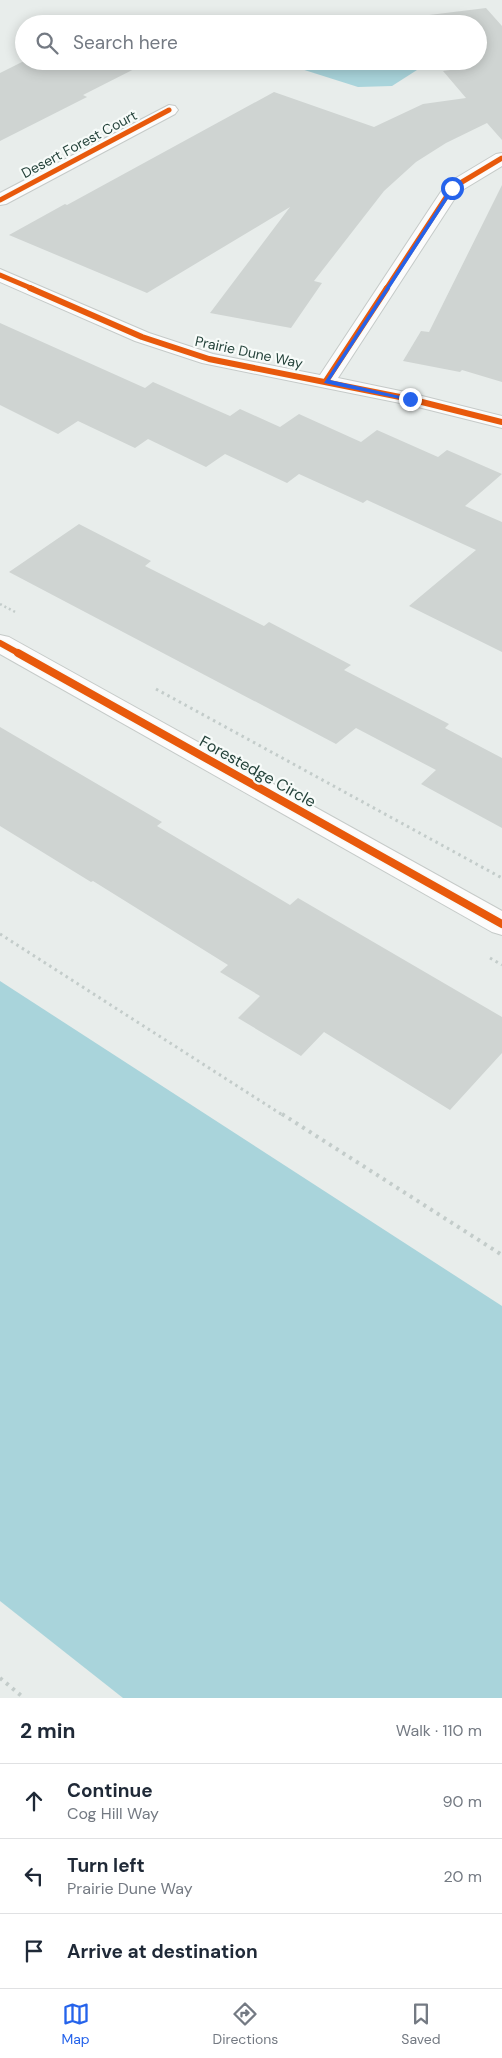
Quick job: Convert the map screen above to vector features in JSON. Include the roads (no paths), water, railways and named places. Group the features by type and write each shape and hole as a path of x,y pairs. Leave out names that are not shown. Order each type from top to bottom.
{"street":[{"name":"Desert Forest Court","path":"0,200 170,110"},
{"path":"326,381 452,188 502,158"},
{"name":"Prairie Dune Way","path":"0,275 142,338 209,359 410,399 502,422"},
{"name":"Forestedge Circle","path":"0,642 502,924"}],"water":[{"path":"304,70 417,70 392,86 358,87"},
{"path":"0,981 502,1306 502,1698 123,1698 0,1601"}]}
